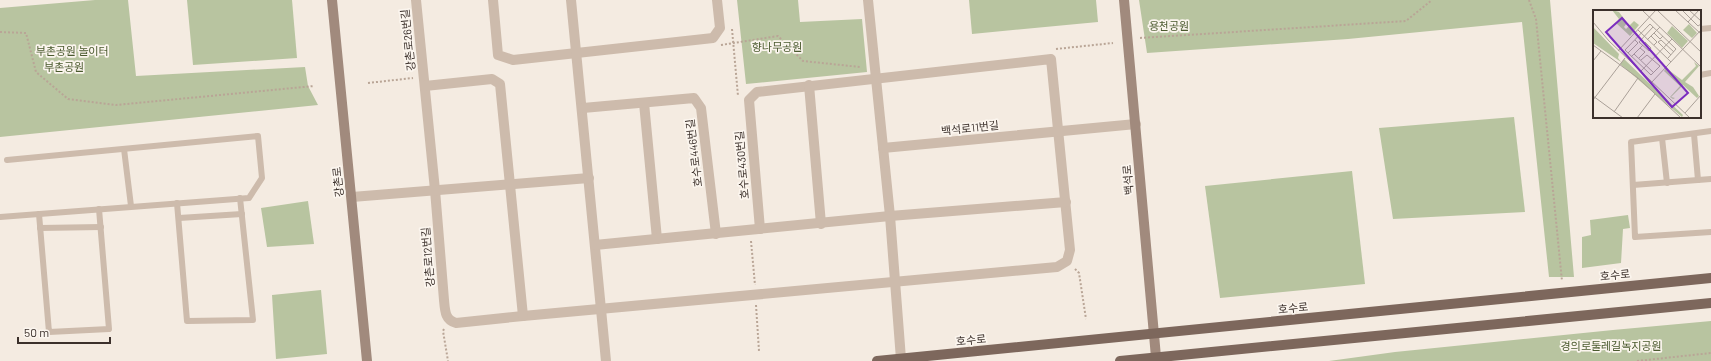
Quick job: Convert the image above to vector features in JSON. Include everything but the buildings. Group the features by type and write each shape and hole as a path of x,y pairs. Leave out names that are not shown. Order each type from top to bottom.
{"main road":[{"name":"강촌로","path":"332,0 367,361"},
{"name":"백석로","path":"1124,0 1157,359"},
{"name":"호수로","path":"877,361 1711,278"},
{"path":"1120,361 1157,359 1711,303"}],"street":[{"name":"강촌로26번길","path":"416,0 425,82"},
{"path":"493,0 498,55 513,60 576,53 716,42 720,28 717,0"},
{"path":"571,0 583,108 606,361"},
{"path":"868,0 890,216 901,359"},
{"name":"호수로430번길","path":"760,229 749,100 757,92 1051,59 1059,131"},
{"path":"425,82 492,79 500,84 523,316"},
{"name":"강촌로12번길","path":"425,82 444,300 446,316 450,322"},
{"path":"809,85 822,224"},
{"name":"호수로446번길","path":"583,108 694,98 701,108 716,234"},
{"path":"644,103 657,239"},
{"name":"백석로11번길","path":"883,148 1136,124"},
{"path":"450,322 456,323 1057,267 1067,260 1070,250 1059,131"},
{"path":"352,197 589,178"},
{"path":"595,246 890,216 1066,202"}],"lane":[{"path":"1701,29 1711,28"},
{"path":"1701,75 1711,73"},
{"path":"1711,131 1631,142 1635,237 1711,232"},
{"path":"1694,134 1698,180"},
{"path":"0,216 249,198 262,178 258,136 7,160"},
{"path":"1662,138 1666,183"},
{"path":"124,148 131,206"},
{"path":"1633,185 1711,179"},
{"path":"178,203 187,321 253,320 240,198"},
{"path":"39,214 49,332 109,329 99,209"},
{"path":"179,218 242,214"},
{"path":"40,228 101,227"}],"path":[{"path":"1140,38 1406,21 1432,0"},
{"path":"1529,0 1536,19 1562,281"},
{"path":"0,32 26,33 36,72 68,99 116,105 314,86"},
{"path":"716,42 778,36 803,61 860,67"},
{"path":"368,83 413,78"},
{"path":"751,238 759,351"},
{"path":"1067,260 1079,273 1086,319"},
{"path":"448,361 443,330 450,322"},
{"path":"1637,361 1711,353"}],"green space":[{"name":"부촌공원","path":"95,0 128,0 136,76 305,67 308,86 318,105 0,137 0,8"},
{"path":"187,0 292,0 297,58 193,65"},
{"name":"향나무공원","path":"737,0 798,0 800,22 862,19 867,72 746,84"},
{"path":"969,0 1096,0 1098,22 972,34"},
{"name":"용천공원","path":"1139,0 1550,0 1574,277 1549,277 1522,22 1348,39 1147,53"},
{"path":"1514,117 1525,212 1393,219 1379,128"},
{"path":"1352,171 1365,284 1220,298 1205,186"},
{"path":"308,201 314,244 267,247 261,208"},
{"path":"1628,215 1630,228 1623,229 1621,263 1582,268 1582,237 1591,235 1590,220"},
{"path":"321,290 327,354 276,359 272,295"},
{"name":"경의로둘레길녹지공원","path":"1711,321 1711,361 1329,361 1395,352"}],"park label":[{"name":"부촌공원 놀이터","path":"72,51"}]}
